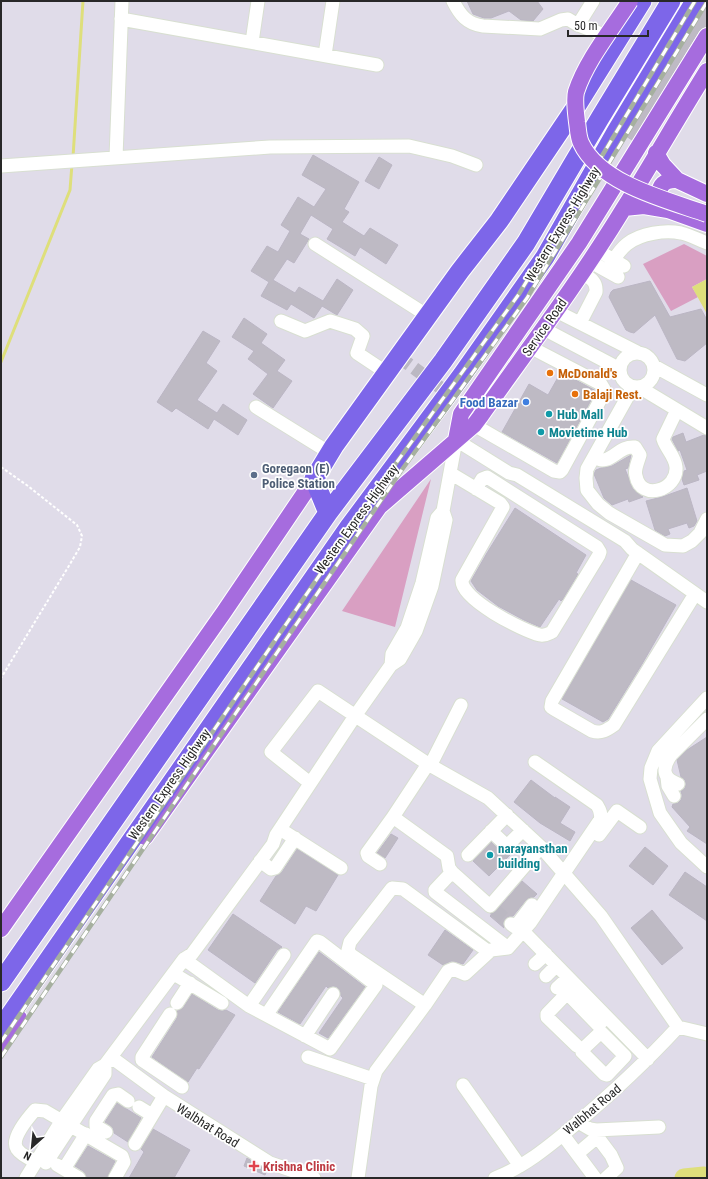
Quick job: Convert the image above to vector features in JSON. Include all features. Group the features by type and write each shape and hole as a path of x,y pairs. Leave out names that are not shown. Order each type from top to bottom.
{"highway":[{"path":"328,513 314,480 330,453 428,316 499,221 574,110 642,1"},
{"name":"Western Express Highway","path":"1,982 328,513 444,361 526,244 671,1"},
{"name":"Western Express Highway","path":"1,1028 348,527 462,375 545,257 616,132 695,1"}],"main road":[{"path":"630,1 586,68 576,94 576,116 580,142 594,162 612,177 703,219"},
{"path":"456,440 461,414 579,243 707,36"},
{"name":"Service Road","path":"1,1043 379,507 474,425 544,329 624,208 707,70"},
{"path":"656,153 663,165 677,180 707,194"},
{"path":"624,171 641,180"},
{"path":"668,210 660,200 659,193 661,187 666,182 670,180 677,180"},
{"path":"624,208 644,206 668,210 703,219"},
{"path":"1,929 224,612 314,480"}],"street":[{"path":"116,157 122,1"},
{"path":"252,42 258,1"},
{"path":"326,55 333,1"},
{"path":"453,1 458,11 474,25 540,29 561,20 568,20 607,36"},
{"path":"578,25 593,1"},
{"path":"121,19 377,65"},
{"path":"1,166 270,147 409,146 452,156 476,165"},
{"path":"690,236 703,219"},
{"path":"580,323 596,292 589,261 616,268 617,254 628,243 641,237 660,232 681,233 707,243"},
{"path":"315,244 428,316"},
{"path":"556,311 637,352 648,356 652,360 654,366 655,372 650,382 636,387 587,469 587,490 598,504 609,513 665,545 683,546 692,541 700,533 707,519"},
{"path":"281,321 305,331 330,321 355,330 363,336 357,353 387,373"},
{"path":"544,329 620,369"},
{"path":"474,425 554,470 560,472 562,470 603,395 604,389 600,384 530,347"},
{"path":"637,352 626,356 621,364 620,369 623,380 707,428"},
{"path":"654,366 707,395"},
{"path":"256,407 330,453"},
{"path":"594,457 598,460 605,460 626,447 635,447 640,456 636,471 636,476 639,483 643,488 649,491 657,491 665,488 675,475 676,467 674,460 665,444 664,436 677,410"},
{"path":"26,1178 42,1161 98,1069 108,1061 174,974 184,959 186,950 273,844 278,832 355,716 391,664 400,659 412,630 446,520 443,511 456,440 509,473 518,475 625,541 635,551 707,602"},
{"path":"450,473 476,489 500,503 503,507 462,580 463,588 481,604 506,620 541,635 552,632 599,555 599,550 597,547 487,477 482,479 476,489"},
{"path":"635,551 552,701 551,707 592,731 601,732 614,724 695,594"},
{"path":"310,783 271,752 318,691 429,765 488,798 541,847 601,916 678,1027 707,1034"},
{"path":"676,790 672,781 667,777 661,759 662,745 707,698"},
{"path":"380,864 368,856 367,853 429,765 461,705"},
{"path":"693,713 705,721 671,755 661,759 651,768 650,779 660,813 681,843 707,867"},
{"path":"535,762 597,805 601,816 599,828 594,841"},
{"path":"358,1178 371,1086 376,1071 425,1005 448,971 453,969 465,974 491,950 508,948 599,828 617,811 640,827"},
{"path":"468,855 507,815"},
{"path":"393,816 447,856 449,868 452,872 492,908 541,847"},
{"path":"491,831 507,846 523,830"},
{"path":"278,832 295,838 341,868"},
{"path":"217,914 266,841 278,832"},
{"path":"260,861 271,868 275,868 295,838"},
{"path":"452,872 435,891 508,948"},
{"path":"425,1005 351,955 348,950 350,942 392,888 403,889 489,952"},
{"path":"525,924 532,905"},
{"path":"511,924 516,926 525,924"},
{"path":"525,924 551,960 567,986 607,1017 648,1059"},
{"path":"184,959 252,1007 328,1049 332,1048 376,985 317,941 266,1014"},
{"path":"252,1007 284,955"},
{"path":"540,970 551,960"},
{"path":"174,974 222,1004"},
{"path":"177,1003 190,983"},
{"path":"567,986 548,1012 547,1016 577,1046"},
{"path":"305,1036 333,994"},
{"path":"170,1014 142,1057 142,1060 182,1087"},
{"name":"Walbhat Road","path":"495,1178 516,1172 563,1135 624,1082 678,1027"},
{"path":"308,1057 373,1079"},
{"path":"66,1123 90,1097 105,1074 108,1061"},
{"name":"Walbhat Road","path":"108,1061 140,1079 270,1164 314,1178"},
{"path":"140,1079 149,1066"},
{"path":"613,1070 624,1082"},
{"path":"463,1086 516,1172"},
{"path":"106,1132 96,1126 96,1124 113,1094 152,1115"},
{"path":"135,1144 164,1096"},
{"path":"90,1097 105,1107"},
{"path":"79,1178 64,1169 18,1151 15,1142 17,1135 35,1110 45,1111 124,1158 124,1162 115,1178"},
{"path":"578,1122 590,1129 596,1130 660,1127"},
{"path":"64,1169 86,1134"},
{"path":"563,1135 595,1178"},
{"path":"577,1154 596,1138 599,1139 611,1155 617,1168 606,1178"},
{"path":"36,1178 42,1161"}],"path":[{"path":"1,467 63,513 77,525 82,536 80,547 1,678"}],"shaded area":[{"path":"684,244 707,256 707,279 692,287 698,297 671,311 643,264"},
{"path":"707,279 707,314 692,287"},
{"path":"431,479 395,627 342,611"}],"building":[{"path":"467,1 537,1 543,9 533,21 521,20 509,11 491,18 484,18 473,14"},
{"path":"706,1 707,27 702,28 699,31 632,140 626,136 704,7"},
{"path":"313,155 359,182 344,209 349,212 342,222 364,236 370,228 398,245 386,264 360,247 355,256 327,239 333,229 311,215 300,234 309,239 294,263 287,259 273,280 295,293 299,287 323,301 337,279 353,290 337,315 322,306 314,318 291,304 287,310 261,296 269,282 251,271 267,246 278,252 290,231 281,225 298,197 314,207 326,189 302,175"},
{"path":"379,157 392,165 379,189 365,181"},
{"path":"650,281 670,317 701,309 707,320 707,343 685,361 677,359 655,315 634,333 630,332 626,330 609,297 613,290"},
{"path":"244,318 267,334 261,343 285,360 277,371 292,381 273,408 253,394 268,374 248,359 254,351 232,337"},
{"path":"203,331 220,341 206,363 217,371 197,400 217,413 223,404 247,420 238,435 214,419 208,429 176,408 172,412 157,402"},
{"name":"Hub Mall","path":"561,372 596,391 557,463 502,432 529,384 548,395"},
{"path":"683,433 686,442 704,435 707,436 707,471 697,475 699,480 684,485 682,479 684,471 687,470 680,450 678,451 672,439 673,437"},
{"path":"631,455 628,468 625,469 633,489 643,497 629,502 628,499 612,505 604,498 594,474 596,470 612,466"},
{"path":"687,488 697,521 694,526 689,528 687,523 668,529 670,534 665,536 655,530 646,501"},
{"path":"515,508 586,555 576,573 578,574 563,599 561,601 559,599 540,627 498,606 477,590 471,581"},
{"path":"631,580 676,605 608,719 603,722 562,699"},
{"path":"707,737 707,844 687,831 690,827 672,807 673,804 678,803 681,800 681,791 685,788 686,784 685,780 681,777 677,760 687,750"},
{"path":"531,780 570,807 560,823 575,832 570,841 540,823 514,802"},
{"path":"391,834 398,838 385,858 377,853"},
{"name":"narayansthan building","path":"491,842 505,854 511,854 489,876 473,861"},
{"path":"645,847 668,866 653,885 629,866"},
{"path":"297,849 338,875 316,911 306,906 295,924 260,901 276,876 282,872"},
{"path":"685,872 707,887 707,921 669,895"},
{"path":"522,881 537,894 526,900 513,916 505,919 503,923 504,928 490,916"},
{"path":"652,910 683,948 662,965 631,928"},
{"path":"233,914 282,947 277,950 255,983 208,950"},
{"path":"445,930 473,950 463,964 451,961 443,965 428,955"},
{"path":"319,952 365,987 328,1038 319,1033 343,998 337,987 333,986 328,988 326,986 300,1024 278,1012"},
{"path":"192,994 218,1010 226,1010 235,1015 199,1069 197,1068 188,1082 152,1057 177,1018 177,1011 183,1008"},
{"path":"117,1103 141,1118 128,1142 114,1133 113,1128 105,1122"},
{"path":"153,1129 190,1150 174,1178 129,1178 144,1152 141,1149"},
{"path":"88,1146 115,1161 107,1178 87,1178 83,1171 75,1166"},
{"path":"247,1158 267,1170 265,1175 244,1166"}],"waterway":[{"path":"73,157 83,1"},
{"path":"1,362 70,190 72,164"},
{"path":"684,1178 707,1177"}],"tunnel":[{"path":"399,357 480,417"},
{"path":"494,909 511,924"}],"railway":[{"path":"1,1042 394,466 519,294 695,1"},
{"path":"1,1057 401,471 527,298 707,2"}],"place":[{"name":"McDonald's","path":"550,373"},
{"name":"Balaji Rest.","path":"575,394"},
{"name":"Food Bazar","path":"526,402"},
{"name":"Hub Mall","path":"549,414"},
{"name":"Movietime Hub","path":"541,432"},
{"name":"Goregaon (E) Police Station","path":"254,475"},
{"name":"narayansthan building","path":"490,855"},
{"name":"Krishna Clinic","path":"254,1166"}]}
